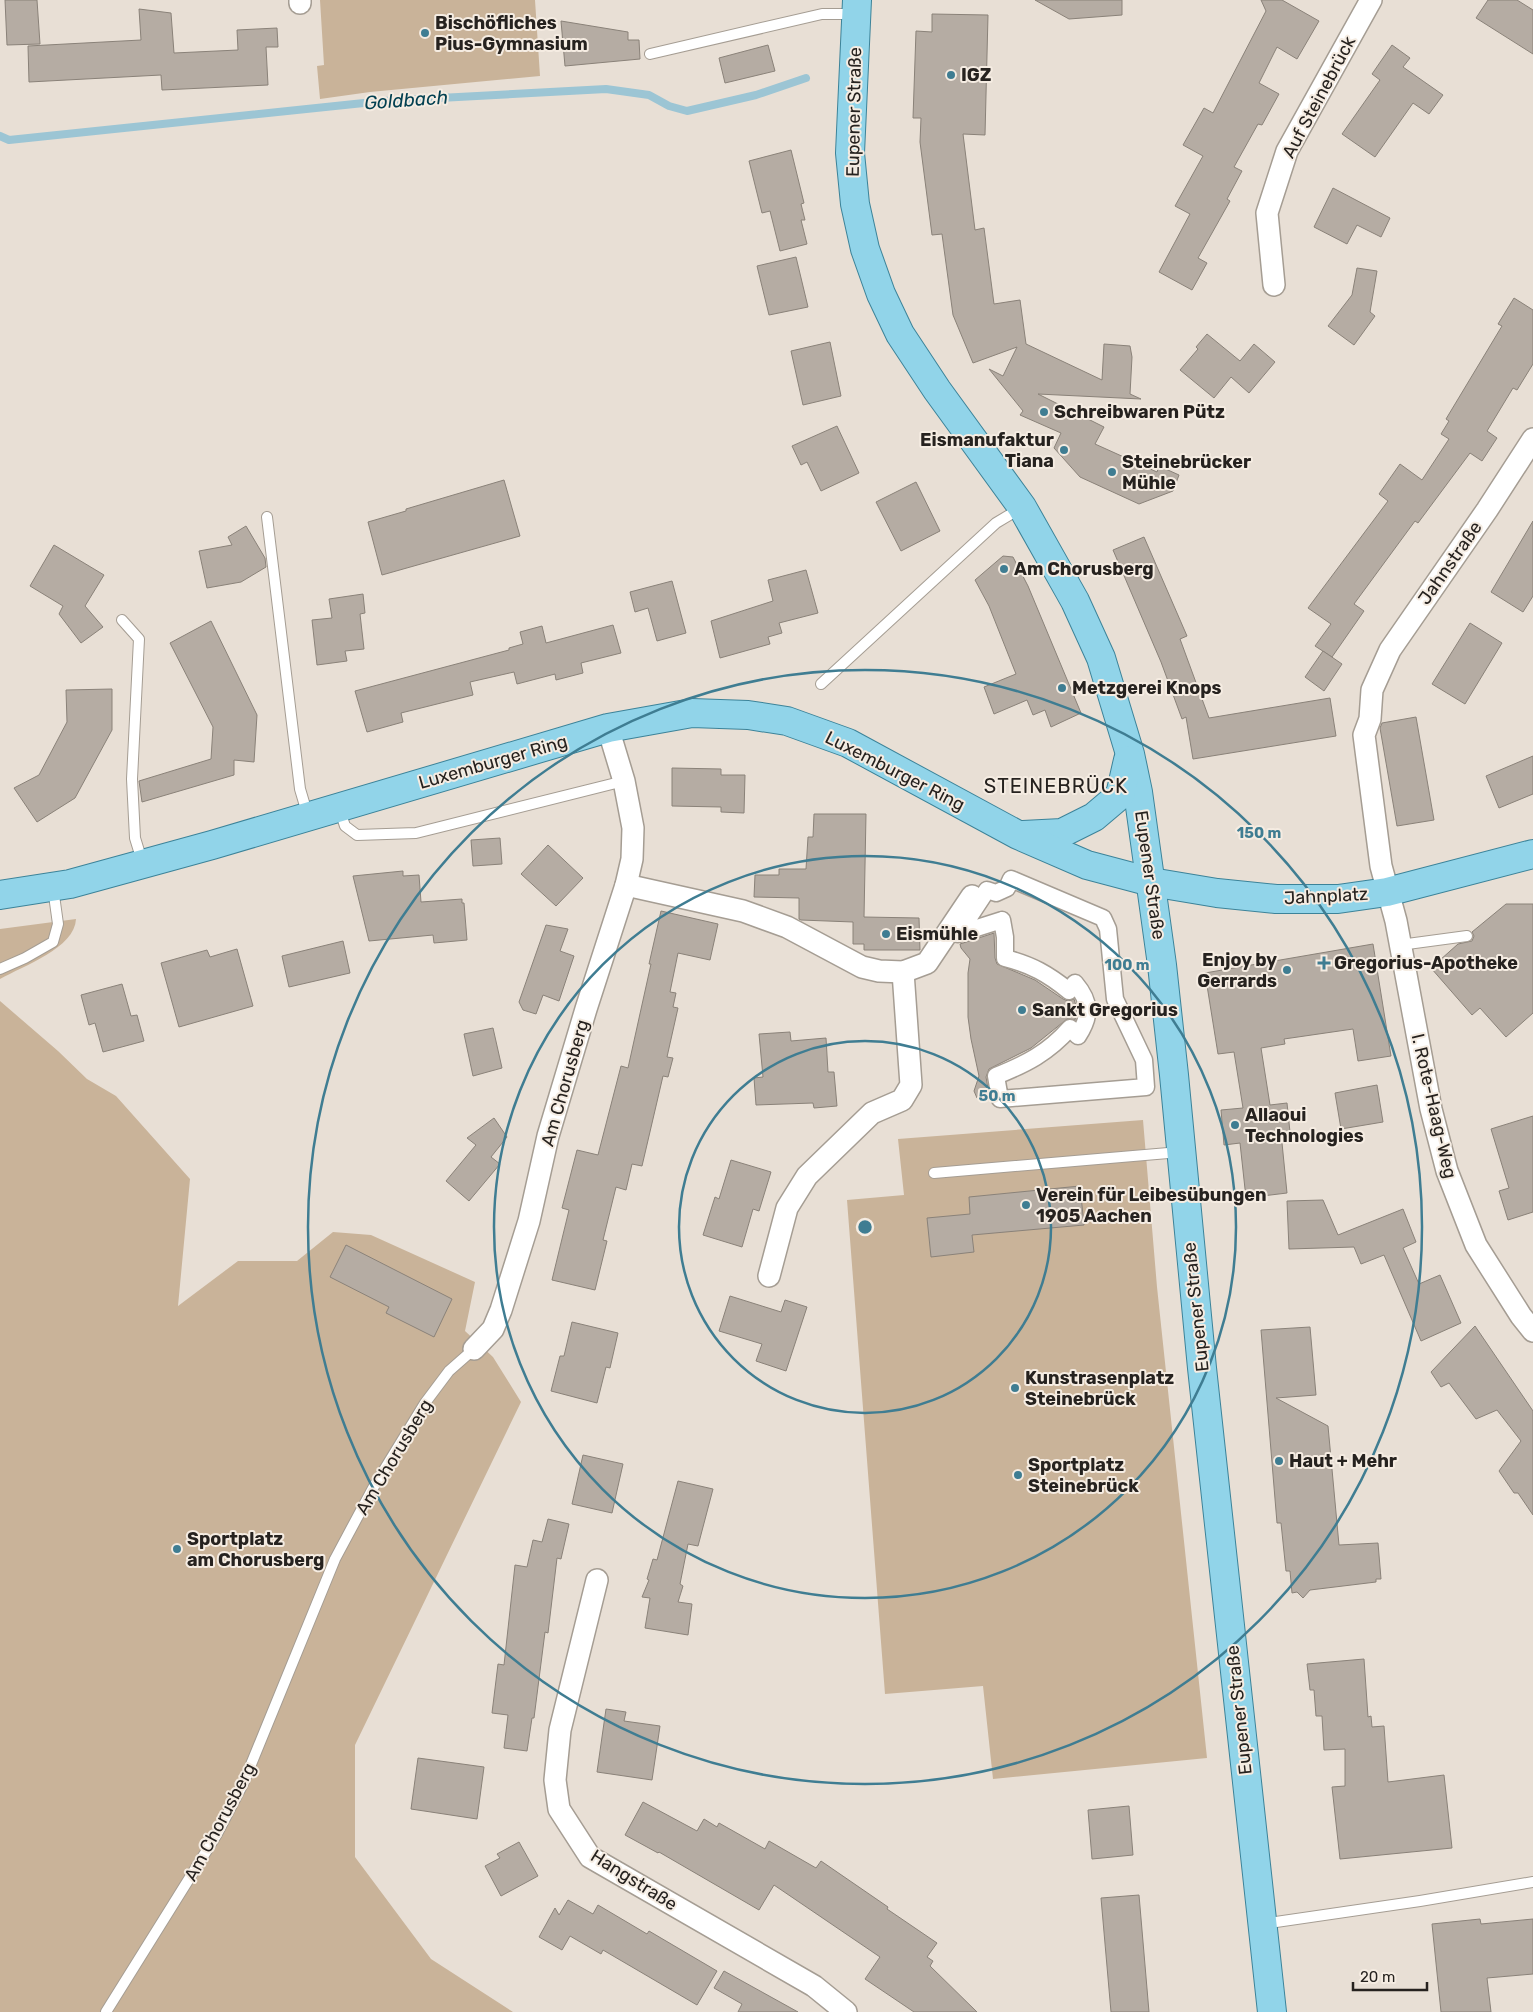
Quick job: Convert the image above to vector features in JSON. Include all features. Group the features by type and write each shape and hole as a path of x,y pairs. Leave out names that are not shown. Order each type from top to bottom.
{"main road":[{"name":"Eupener Straße","path":"856,7 850,153 855,204 865,249 881,294 900,334 937,390 1022,507 1076,601 1101,658 1130,754 1138,792 1162,966 1272,2012"},
{"name":"Luxemburger Ring","path":"0,895 70,884 143,865 608,728 692,713 748,715 787,721 848,743 1018,836 1088,865 1151,882"},
{"path":"1018,836 1062,833 1094,817 1120,795 1130,754"},
{"path":"1387,892 1533,854"},
{"name":"Jahnplatz","path":"1151,882 1217,893 1276,899 1338,899 1387,892"}],"street":[{"name":"Auf Steinebrück","path":"1274,285 1267,213 1287,151 1371,0"},
{"name":"Jahnstraße","path":"1372,690 1390,650 1487,510 1533,439"},
{"name":"Jahnplatz","path":"1372,690 1370,719 1364,735 1378,844 1387,892"},
{"name":"Am Chorusberg","path":"474,1348 492,1329 501,1310 529,1221 548,1136 626,885 632,859 633,828 624,781 608,728"},
{"path":"1011,879 1050,896 1103,918 1108,929 1115,998 1144,1060 1146,1087 1000,1099 996,1076 1019,1068 1037,1058 1070,1028 1078,1036 1084,1027 1088,1005 1075,983 1069,992 1047,974 1030,965 1005,958 1005,937 1002,920 958,934 987,890 996,893 1007,888 1011,879"},
{"path":"626,885 743,911 787,927 862,967 879,971 903,972 928,963 972,896"},
{"name":"I. Rote-Haag-Weg","path":"1387,892 1396,921 1431,1109 1446,1171 1476,1244 1529,1319"},
{"path":"768,1276 787,1208 807,1176 872,1113 902,1100 911,1085 903,972"},
{"name":"Hangstraße","path":"597,1580 560,1730 555,1780 559,1809 590,1857 814,1986 846,2012"}],"lane":[{"path":"650,54 856,7"},
{"path":"821,684 996,523 1022,507"},
{"path":"267,517 300,789 308,816"},
{"path":"122,620 139,639 132,779 134,838 143,865"},
{"path":"339,807 345,826 357,835 416,833 624,781"},
{"path":"0,969 25,958 53,942 58,924 53,887"},
{"path":"1400,945 1468,936"},
{"path":"934,1173 1181,1152"},
{"name":"Am Chorusberg","path":"106,2012 176,1902 226,1818 243,1784 335,1560 373,1488 425,1403 448,1371 474,1348"},
{"path":"1262,1924 1533,1882"}],"shaded area":[{"name":"Bischöfliches Pius-Gymnasium","path":"320,0 535,0 540,76 370,92 320,99 317,66 324,65"},
{"path":"76,919 67,939 58,947 34,962 0,979 0,929"},
{"path":"0,1001 87,1079 116,1096 190,1179 178,1306 238,1261 297,1261 333,1232 371,1235 475,1282 465,1331 493,1357 521,1402 355,1745 355,1857 431,1959 513,2012 0,2012"},
{"name":"Kunstrasenplatz Steinebrück","path":"1143,1120 1157,1287 1207,1758 993,1779 983,1686 885,1694 847,1200 904,1195 898,1139"}],"building":[{"path":"5,0 37,0 40,44 7,45"},
{"path":"1035,0 1122,0 1122,15 1069,19"},
{"path":"1261,0 1282,0 1319,21 1297,59 1277,47 1259,83 1279,94 1262,125 1258,124 1234,167 1242,171 1227,199 1230,201 1198,258 1207,263 1192,290 1159,272 1190,214 1175,206 1203,156 1183,145 1204,108 1213,113 1266,11"},
{"path":"1488,0 1517,0 1533,10 1533,54 1476,18"},
{"path":"139,9 171,13 174,53 238,50 237,30 277,28 278,47 266,47 268,85 162,90 161,75 29,82 28,46 141,40"},
{"path":"932,14 988,15 985,135 963,134 975,230 984,228 994,304 1020,300 1026,344 1102,380 1104,344 1130,346 1132,357 1130,394 1141,399 1038,394 1104,427 1095,444 1157,472 1159,466 1179,475 1173,491 1139,504 1080,477 1054,448 1061,433 1020,415 1023,411 989,369 1003,376 1017,347 973,363 953,315 942,234 932,235 920,142 921,118 913,118 916,31 932,32"},
{"path":"561,21 628,32 628,40 639,40 640,59 565,66"},
{"path":"768,45 775,71 725,83 719,58"},
{"path":"1392,45 1410,58 1403,67 1443,95 1429,114 1413,103 1375,157 1342,134 1380,80 1372,74"},
{"path":"791,150 804,203 801,204 805,220 801,220 807,244 780,251 770,211 762,213 749,161"},
{"path":"1333,188 1390,218 1381,237 1357,225 1347,244 1314,227"},
{"path":"796,257 808,307 769,315 757,266"},
{"path":"1357,268 1377,271 1370,312 1375,316 1354,345 1328,326 1352,295"},
{"path":"1514,298 1533,310 1533,364 1517,390 1513,388 1487,431 1497,438 1482,461 1470,453 1418,523 1415,521 1354,604 1364,611 1332,657 1315,646 1331,624 1308,608 1388,501 1379,494 1400,464 1422,480 1449,439 1441,434 1449,421 1446,419 1502,326 1498,324"},
{"path":"1207,334 1240,361 1254,344 1275,362 1249,393 1231,377 1214,398 1180,370 1198,349 1196,347"},
{"path":"830,342 841,396 803,405 791,351"},
{"path":"837,426 859,473 821,491 807,462 801,465 792,446"},
{"path":"504,480 520,536 382,575 368,522"},
{"path":"916,482 940,531 901,551 876,502"},
{"path":"1533,521 1533,596 1523,612 1491,592"},
{"path":"246,526 265,558 266,567 241,582 207,588 199,551 232,545 228,537"},
{"path":"1144,537 1187,636 1180,639 1209,718 1330,698 1336,736 1193,759 1186,717 1182,719 1161,662 1113,550"},
{"path":"54,545 104,575 85,606 103,627 81,643 59,614 63,606 30,586"},
{"path":"1003,556 1013,557 1028,586 1081,713 1051,727 1045,710 1033,715 1027,700 994,714 984,687 1016,674 989,606 975,580"},
{"path":"806,570 818,613 779,623 782,633 768,637 770,644 720,658 711,621 773,601 768,580"},
{"path":"672,581 686,633 657,641 648,608 635,612 630,592"},
{"path":"363,594 365,613 360,614 364,649 345,651 347,661 317,665 312,620 332,618 329,599"},
{"path":"211,621 257,715 254,762 234,760 234,775 142,802 139,781 211,759 213,727 170,643"},
{"path":"1470,623 1502,643 1465,704 1432,684"},
{"path":"613,625 621,653 581,663 583,673 556,680 555,674 517,684 514,672 470,682 473,695 401,713 403,722 367,732 355,691 509,650 509,648 523,644 520,632 542,626 546,643"},
{"path":"1323,651 1342,664 1324,691 1305,677"},
{"path":"112,689 112,730 75,798 37,822 14,788 39,775 67,722 66,690"},
{"path":"1416,717 1434,820 1397,826 1380,728 1382,723"},
{"path":"1533,756 1533,794 1499,808 1486,776"},
{"path":"672,768 721,769 721,775 745,775 744,813 721,812 721,807 672,806"},
{"path":"814,814 866,814 864,917 919,918 920,950 864,950 864,944 853,944 853,922 801,920 799,919 799,898 754,897 755,875 779,875 779,869 806,869 808,837 813,837"},
{"path":"500,838 502,864 473,866 471,840"},
{"path":"548,845 583,878 556,906 521,874"},
{"path":"403,871 403,876 419,875 421,902 462,899 462,903 464,903 467,940 434,943 433,935 369,941 353,876"},
{"path":"1506,904 1533,904 1533,1013 1506,1037 1480,1008 1472,1015 1431,968 1458,944 1472,941 1474,936 1472,932"},
{"path":"661,911 718,924 710,960 678,953 670,992 676,993 673,1007 678,1008 667,1057 673,1058 668,1077 663,1076 642,1166 632,1164 626,1190 616,1187 603,1240 607,1241 595,1290 552,1280 569,1210 562,1208 577,1150 598,1155 621,1066 628,1068"},
{"path":"546,925 568,929 560,951 574,956 559,1001 543,995 536,1014 523,1010 519,1002"},
{"name":"Sankt Gregorius","path":"994,933 997,964 1035,980 1063,999 1068,1001 1074,999 1077,1009 1075,1020 1067,1019 1031,1048 989,1069 986,1077 990,1100 984,1100 977,1098 974,1091 979,1076 968,1017 968,973 970,959 960,944"},
{"path":"343,941 350,973 289,987 282,956"},
{"path":"1373,944 1391,1056 1358,1061 1353,1029 1284,1039 1285,1044 1261,1048 1270,1105 1287,1103 1291,1142 1282,1143 1287,1193 1246,1198 1240,1143 1224,1145 1221,1110 1243,1108 1234,1052 1218,1054 1205,973"},
{"path":"237,949 253,1006 179,1027 161,963 207,950 210,957"},
{"path":"122,984 131,1016 137,1015 144,1041 103,1052 95,1023 89,1025 81,995"},
{"path":"493,1028 502,1068 473,1076 464,1034"},
{"path":"790,1032 791,1041 826,1038 828,1072 834,1072 837,1106 814,1108 813,1103 756,1105 754,1078 763,1077 759,1034"},
{"path":"1377,1085 1383,1122 1341,1129 1335,1093"},
{"path":"1533,1116 1533,1212 1508,1220 1499,1191 1509,1188 1491,1129"},
{"path":"494,1118 507,1137 491,1157 500,1164 469,1201 446,1181 476,1145 467,1138"},
{"path":"731,1160 771,1172 759,1211 753,1209 742,1247 703,1235 715,1197 719,1199"},
{"name":"Verein für Leibesübungen 1905 Aachen","path":"1080,1186 1084,1225 972,1235 974,1252 931,1257 927,1218 970,1214 969,1197"},
{"path":"1323,1200 1338,1235 1403,1209 1416,1242 1403,1248 1419,1284 1440,1275 1461,1323 1421,1341 1384,1255 1361,1264 1354,1247 1289,1249 1287,1201"},
{"path":"346,1245 452,1299 434,1337 386,1313 389,1307 330,1277"},
{"path":"730,1296 781,1312 785,1300 807,1307 786,1371 756,1361 762,1344 719,1331"},
{"path":"572,1322 618,1333 610,1368 606,1367 597,1403 551,1391 560,1356 564,1356"},
{"path":"1475,1326 1533,1411 1533,1515 1518,1493 1514,1493 1499,1471 1521,1441 1497,1410 1476,1419 1449,1383 1441,1387 1431,1372"},
{"path":"1310,1327 1316,1395 1276,1398 1328,1426 1339,1545 1378,1543 1381,1579 1376,1579 1376,1582 1310,1590 1303,1598 1297,1592 1292,1593 1290,1571 1286,1571 1281,1523 1277,1523 1261,1330"},
{"path":"583,1455 623,1464 612,1513 572,1504"},
{"path":"678,1481 713,1489 698,1546 688,1544 680,1584 683,1586 678,1602 692,1604 688,1635 645,1628 650,1598 642,1597 649,1580 647,1579 653,1559 657,1560"},
{"path":"548,1519 569,1524 561,1559 557,1558 548,1633 545,1632 534,1718 532,1718 527,1751 504,1748 508,1715 492,1713 498,1664 504,1665 515,1565 527,1567 533,1540 542,1542"},
{"path":"1364,1659 1368,1717 1371,1716 1372,1727 1384,1726 1388,1782 1444,1775 1452,1848 1340,1859 1332,1787 1345,1786 1345,1749 1324,1750 1322,1716 1316,1716 1314,1690 1310,1690 1307,1664"},
{"path":"606,1709 626,1712 624,1721 660,1726 652,1780 597,1772"},
{"path":"418,1758 484,1767 477,1819 411,1809"},
{"path":"643,1802 697,1831 704,1819 717,1827 719,1823 765,1849 769,1841 816,1868 821,1861 937,1943 927,1957 933,1961 930,1966 977,2012 914,2012 865,1979 880,1957 774,1885 759,1910 659,1852 625,1835"},
{"path":"1129,1806 1133,1855 1092,1859 1088,1810"},
{"path":"519,1842 538,1876 501,1896 485,1866 500,1858 497,1854"},
{"path":"1139,1895 1149,2012 1111,2012 1101,1898"},
{"path":"568,1900 593,1914 598,1905 647,1934 649,1931 717,1971 697,2005 603,1950 601,1954 570,1936 562,1950 539,1937 555,1908 559,1915"},
{"path":"1480,1919 1481,1924 1533,1919 1533,1974 1487,1978 1491,2012 1441,2012 1432,1924"},
{"path":"724,1971 798,2012 738,2012 742,2004 714,1988"}],"waterway":[{"name":"Goldbach","path":"0,136 9,140 383,101 606,89 649,95 669,106 687,111 756,95 806,78"}],"place":[{"name":"Bischöfliches Pius-Gymnasium","path":"425,33"},
{"name":"IGZ","path":"951,75"},
{"name":"Schreibwaren Pütz","path":"1044,412"},
{"name":"Eismanufaktur Tiana","path":"1064,450"},
{"name":"Steinebrücker Mühle","path":"1112,472"},
{"name":"Am Chorusberg","path":"1004,569"},
{"name":"Metzgerei Knops","path":"1062,688"},
{"name":"Eismühle","path":"886,934"},
{"name":"Gregorius-Apotheke","path":"1324,963"},
{"name":"Enjoy by Gerrards","path":"1287,970"},
{"name":"Sankt Gregorius","path":"1022,1010"},
{"name":"Allaoui Technologies","path":"1235,1125"},
{"name":"Verein für Leibesübungen 1905 Aachen","path":"1026,1205"},
{"name":"Kunstrasenplatz Steinebrück","path":"1015,1388"},
{"name":"Haut + Mehr","path":"1279,1461"},
{"name":"Sportplatz Steinebrück","path":"1018,1475"},
{"name":"Sportplatz am Chorusberg","path":"177,1549"}],"district":[{"name":"STEINEBRÜCK","path":"1056,786"}]}
